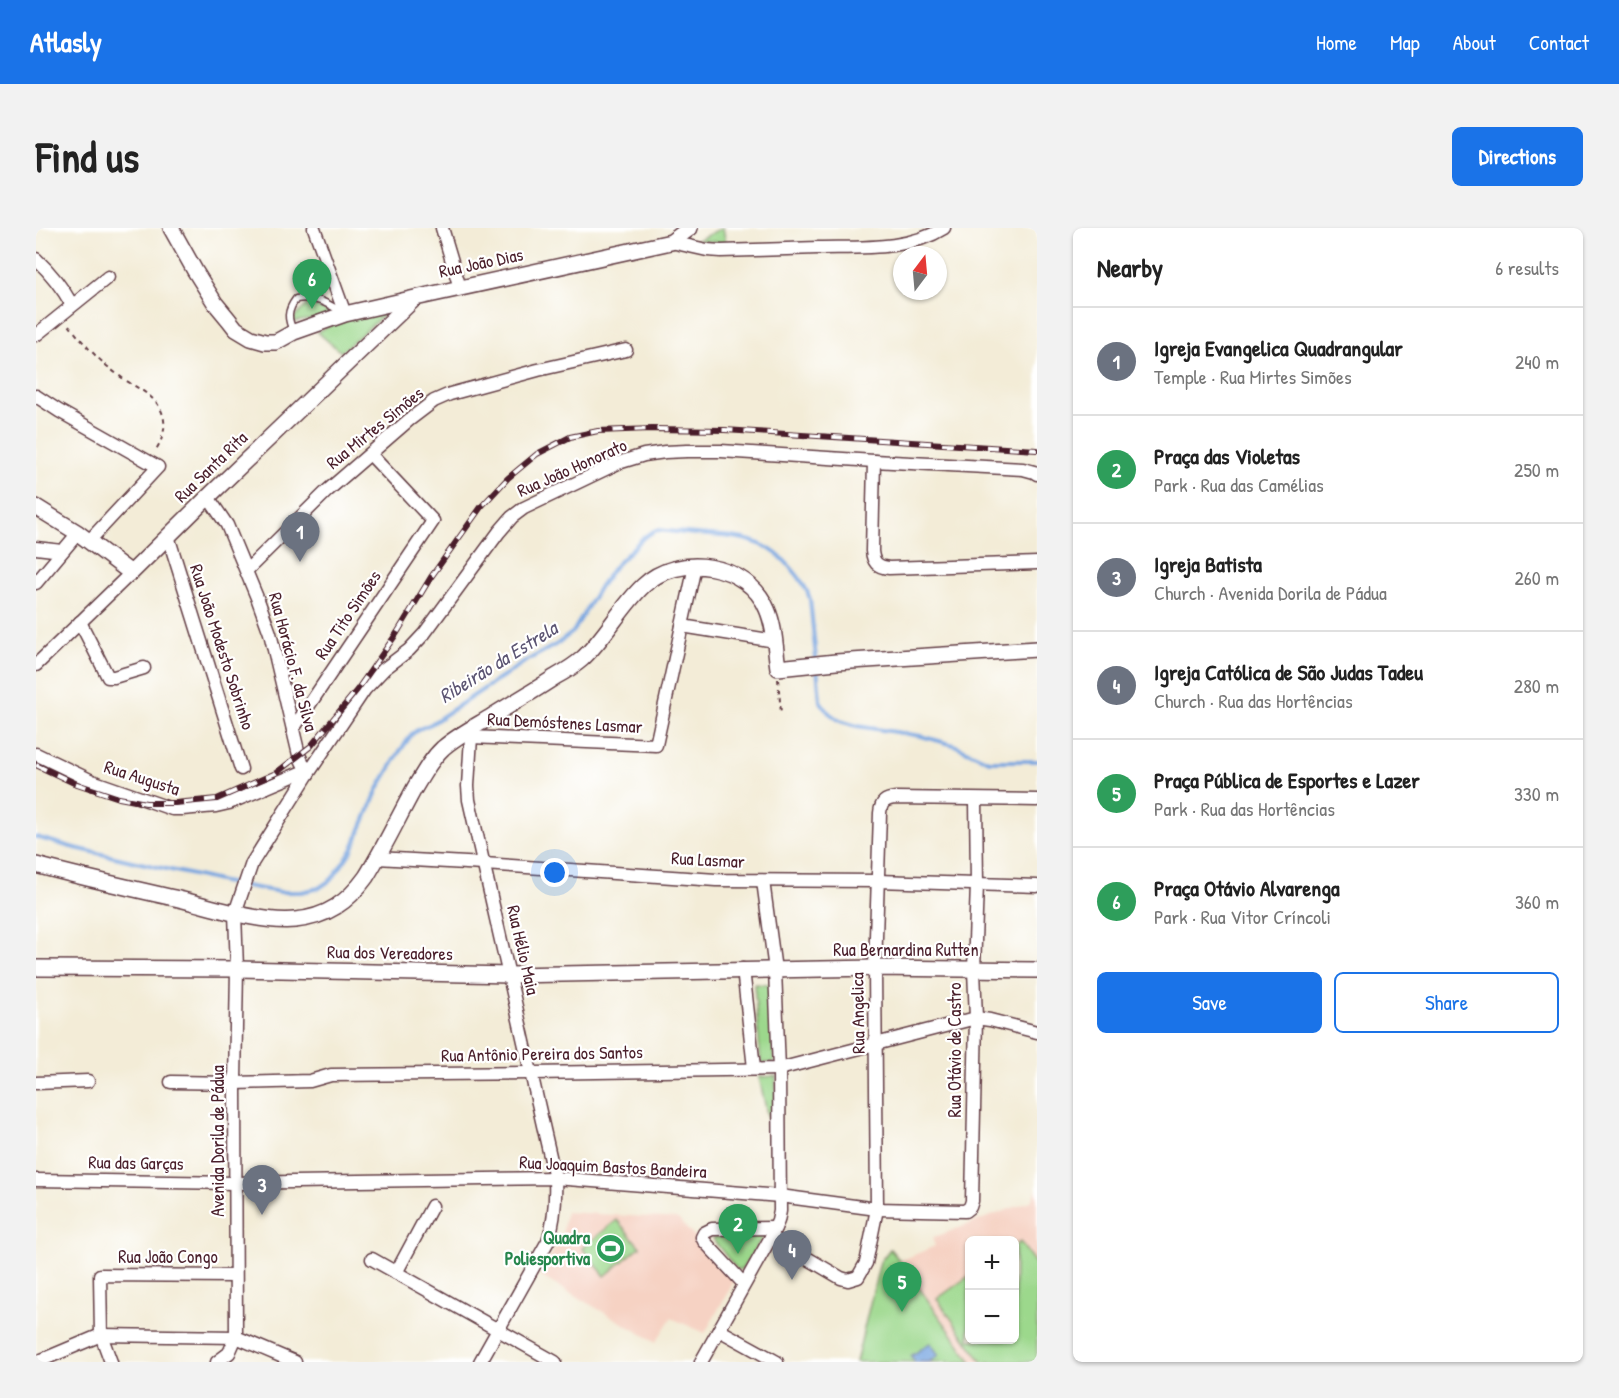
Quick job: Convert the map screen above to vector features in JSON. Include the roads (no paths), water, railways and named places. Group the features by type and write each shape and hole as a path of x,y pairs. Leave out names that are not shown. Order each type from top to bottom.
{"street":[{"name":"Rua João Dias","path":"171,228 215,303 237,329 251,338 265,342 276,342 294,332 345,314 670,242 721,251 872,247 922,239 944,228"},
{"path":"314,228 345,314"},
{"path":"442,228 460,288"},
{"path":"670,242 690,228"},
{"path":"36,259 49,271 72,305"},
{"path":"36,335 108,277"},
{"name":"Rua Santa Rita","path":"36,665 415,298"},
{"name":"Rua Mirtes Simões","path":"247,570 327,491 434,401 450,394 538,370 626,350"},
{"path":"36,396 153,464 83,537 62,551 36,583"},
{"name":"Rua João Honorato","path":"235,909 252,863 365,688 384,669 409,650 430,628 499,532 512,517 524,508 618,463 644,455 665,452 721,452 1023,469 1037,474"},
{"name":"Rua Tito Simões","path":"293,729 434,521 370,454"},
{"path":"874,461 872,551 876,564 884,567 1037,563"},
{"name":"Rua Horácio F. da Silva","path":"208,497 227,525 247,570 270,633 299,755 308,774"},
{"path":"36,507 83,537 131,573"},
{"name":"Rua João Modesto Sobrinho","path":"168,536 241,769"},
{"path":"36,548 62,551"},
{"path":"695,566 681,626 775,641"},
{"path":"36,865 286,921 304,919 329,911 343,903 357,889 377,858 405,804 432,760 443,748 470,733 581,660 644,585 654,577 677,568 695,566 723,570 753,588 767,609 775,641 778,668 1037,649"},
{"path":"80,622 108,677 144,668"},
{"name":"Rua Demóstenes Lasmar","path":"470,733 656,745 681,626"},
{"name":"Rua Hélio Maia","path":"470,733 469,800 533,1074 555,1178 556,1206 554,1223 548,1241 480,1362"},
{"name":"Rua Augusta","path":"36,754 92,781 162,806 182,809 229,803 300,773 308,774"},
{"name":"Rua Angelica","path":"773,1232 841,1278 853,1280 864,1269 873,1236 877,1209 875,968 880,816 883,802 888,798 976,800"},
{"path":"976,800 1037,800"},
{"name":"Rua Otávio de Castro","path":"971,1192 976,1018 974,970 977,884 976,800"},
{"name":"Rua Lasmar","path":"377,858 716,880 878,881 1037,886"},
{"path":"701,1362 778,1221 780,1196 779,1069 775,970 763,881"},
{"name":"Avenida Dorila de Pádua","path":"235,909 237,969 236,1337"},
{"name":"Rua dos Vereadores","path":"36,968 237,969 510,975 743,969"},
{"path":"743,969 754,1068"},
{"name":"Rua Bernardina Rutten","path":"743,969 1037,970"},
{"path":"976,1018 1037,1032"},
{"name":"Rua Antônio Pereira dos Santos","path":"171,1082 310,1081 331,1075 779,1069 976,1018"},
{"path":"36,1083 88,1081"},
{"name":"Rua Joaquim Bastos Bandeira","path":"236,1183 555,1178 780,1196 877,1209 965,1211 971,1204 971,1192"},
{"name":"Rua das Garças","path":"36,1180 236,1183"},
{"path":"396,1273 432,1206"},
{"path":"744,1284 704,1241 702,1237 704,1233 712,1229 773,1232"},
{"path":"372,1259 555,1362"},
{"name":"Rua João Congo","path":"101,1335 100,1275 235,1276"},
{"path":"719,1330 777,1362"},
{"path":"101,1335 111,1362"},
{"path":"37,1362 101,1335 236,1337 295,1362"},
{"path":"217,1362 229,1353 236,1337"}],"lane":[{"path":"294,332 289,323 288,314 296,299 307,298 327,303 345,314"}],"water":[{"path":"930,1343 939,1355 929,1362 915,1362 911,1356"}],"waterway":[{"name":"Ribeirão da Estrela","path":"36,837 223,882 280,892 301,892 319,888 332,879 352,850 378,789 412,734 573,632 614,567 644,537 656,530 738,538 762,545 777,554 803,583 810,599 816,659"},
{"name":"Ribeirão da Estrela","path":"817,667 820,701 829,713 840,721 857,726 921,736 954,745 989,761 1037,761"}],"railway":[{"path":"36,765 74,783 119,798 146,803 217,799 276,773 311,746 357,690 397,633 431,577 481,507 508,478 537,454 570,437 598,431 725,430 1037,450"}],"place":[{"name":"Praça Otávio Alvarenga","path":"312,309"},
{"name":"Igreja Evangelica Quadrangular","path":"300,562"},
{"name":"Igreja Batista","path":"262,1215"},
{"name":"Quadra Poliesportiva","path":"611,1248"},
{"name":"Praça das Violetas","path":"738,1254"},
{"name":"Igreja Católica de São Judas Tadeu","path":"792,1280"},
{"name":"Praça Pública de Esportes e Lazer","path":"902,1312"}]}
